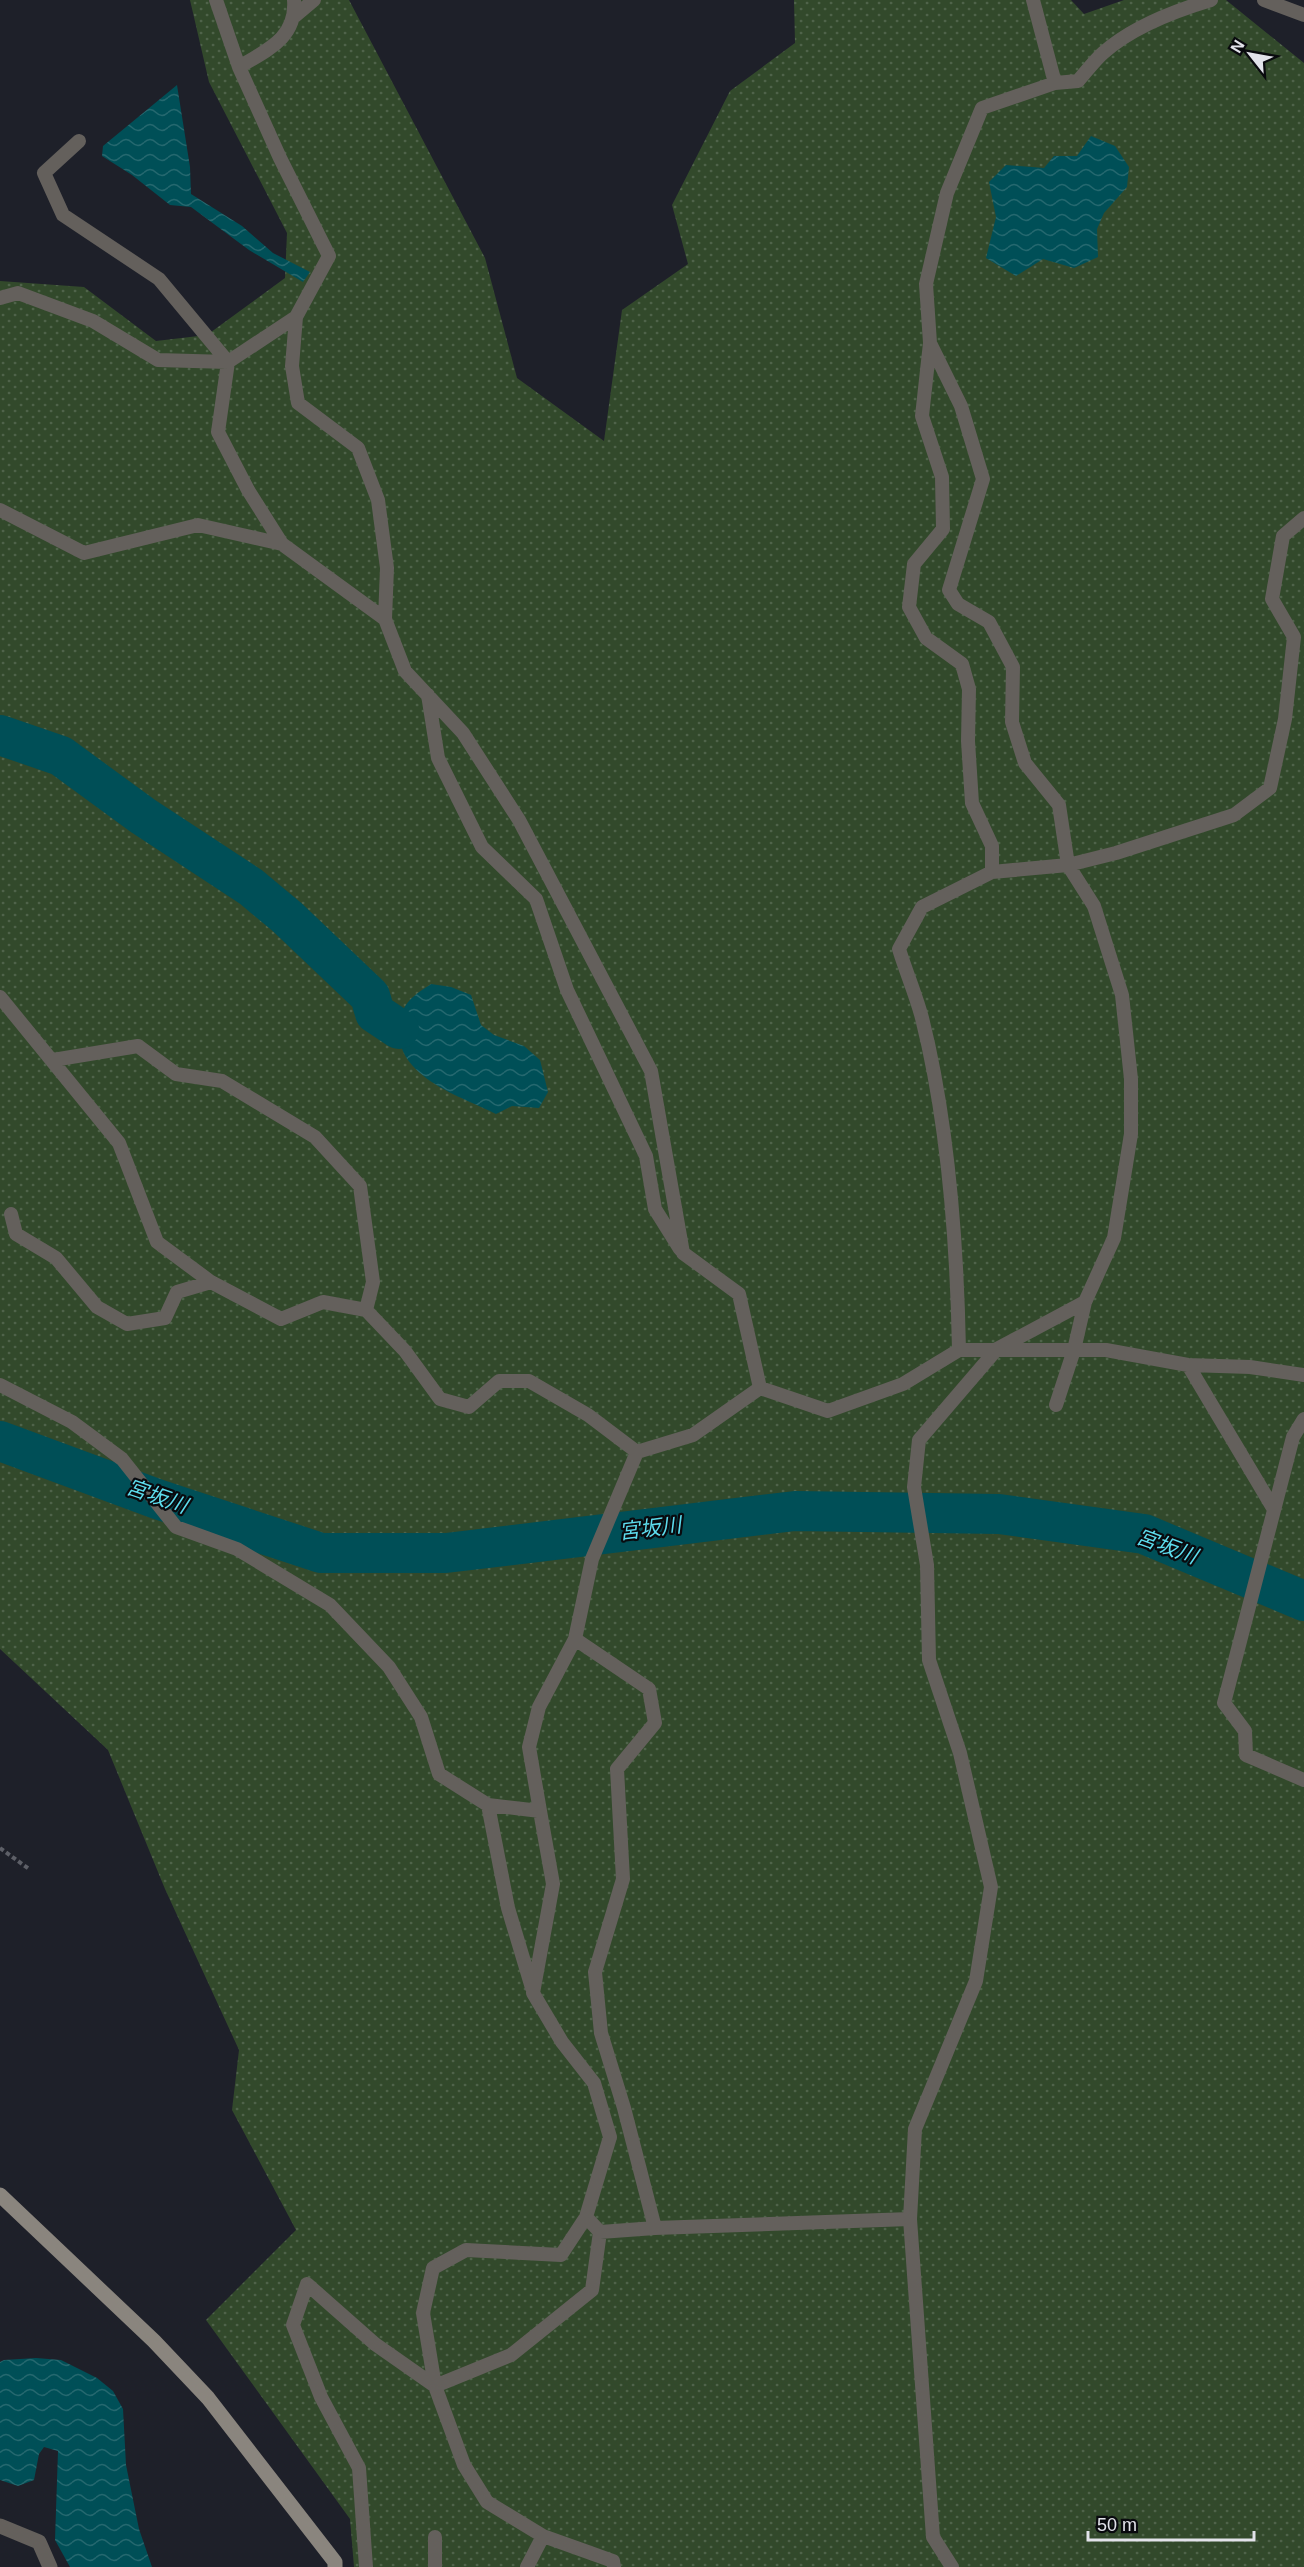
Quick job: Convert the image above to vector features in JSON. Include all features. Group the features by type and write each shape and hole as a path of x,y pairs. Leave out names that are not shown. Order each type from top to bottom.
{"street":[{"path":"0,2195 154,2341 208,2398 335,2562 335,2567"},
{"path":"0,2526 39,2542 50,2567"}],"lane":[{"path":"216,0 239,67 280,158 329,256 296,317 292,366 298,403 358,448 378,500 387,568 385,619 405,671 463,733 519,820 651,1071 683,1253"},
{"path":"294,0 295,16"},
{"path":"239,67 279,43 295,16 314,0"},
{"path":"1033,0 1055,83"},
{"path":"992,872 992,846 972,803 968,741 969,689 962,664 926,638 909,607 914,564 944,529 942,477 922,417 930,343 926,284 947,193 982,108 1055,83 1078,81 1103,53 1134,31 1189,6 1211,0"},
{"path":"1264,0 1304,15"},
{"path":"79,141 44,173 63,215 159,279 228,362 218,432 248,490 282,544 385,619"},
{"path":"0,298 18,293 93,321 158,360 228,362 296,317"},
{"path":"930,343 961,406 983,478 949,590 958,604 989,622 1013,668 1012,722 1025,763 1059,805 1068,865 1094,906 1122,995 1131,1079 1131,1134 1114,1238 1085,1302 1074,1350 1056,1405"},
{"path":"0,510 84,553 198,525 282,544"},
{"path":"959,1350 957,1282 939,1105 921,1017 899,949 922,907 992,872 1068,865 1116,853 1234,814 1270,788 1285,719 1294,637 1272,598 1283,536 1304,518"},
{"path":"428,695 438,758 482,847 536,899 567,990 646,1156 655,1209 683,1253 739,1294 760,1388"},
{"path":"0,997 119,1143 157,1242 211,1282 281,1319 323,1302 366,1310 405,1351 440,1399 469,1407 499,1381 529,1381 588,1415 637,1452"},
{"path":"53,1060 138,1046 176,1074 222,1081 315,1137 360,1186 373,1282 366,1310"},
{"path":"11,1214 16,1234 56,1258 97,1307 127,1324 165,1318 177,1292 211,1282"},
{"path":"952,2567 933,2537 910,2219 915,2129 976,1981 991,1887 960,1753 929,1660 927,1565 914,1487 919,1440 998,1349 1085,1302"},
{"path":"760,1388 828,1411 903,1384 959,1350 998,1349 1106,1350 1188,1365 1250,1367 1304,1375"},
{"path":"1188,1365 1274,1508"},
{"path":"0,1385 72,1422 122,1459 176,1527 237,1549 330,1605 389,1667 421,1717 440,1774 488,1805 540,1811"},
{"path":"637,1452 693,1435 760,1388"},
{"path":"1304,1419 1293,1437 1224,1703 1245,1731 1246,1755 1304,1780"},
{"path":"533,1993 553,1884 529,1747 539,1707 575,1639 592,1559 637,1452"},
{"path":"575,1639 650,1689 655,1724 617,1769 622,1879 595,1972 601,2033 624,2108 655,2228"},
{"path":"488,1805 508,1908 533,1993 562,2042 594,2083 610,2137 586,2217 561,2255 466,2250 433,2268 423,2313 435,2386 464,2465 487,2502 543,2536 613,2561 614,2567"},
{"path":"586,2217 600,2232"},
{"path":"600,2232 910,2219"},
{"path":"435,2386 511,2355 592,2290 600,2232"},
{"path":"366,2567 359,2468 321,2397 293,2325 307,2284 375,2344 435,2386"},
{"path":"527,2567 543,2536"},
{"path":"435,2537 435,2567"}],"path":[{"path":"0,1848 28,1869"}],"green space":[{"path":"190,0 349,0 485,258 517,378 604,441 622,310 688,264 672,205 730,91 795,43 794,0 1071,0 1084,14 1124,0 1226,0 1304,63 1304,2567 354,2567 350,2519 206,2320 296,2230 232,2110 239,2050 165,1889 108,1750 0,1649 0,281 84,287 156,341 207,335 285,278 287,233 209,82"}],"water":[{"path":"177,85 190,167 191,194 242,226 273,253 310,272 303,282 249,250 191,207 170,205 132,175 102,156 103,146"},
{"path":"1091,136 1115,146 1129,167 1127,187 1104,213 1097,229 1098,257 1074,268 1043,259 1016,276 986,258 996,217 989,182 1006,165 1044,168 1054,156 1077,156"},
{"path":"431,984 451,987 471,995 481,1025 494,1035 524,1046 540,1060 548,1092 539,1108 512,1106 496,1114 448,1092 418,1072 407,1059 401,1044 400,1019 409,1001"},
{"path":"36,2358 61,2360 97,2378 113,2391 123,2409 126,2465 139,2529 152,2567 70,2567 55,2540 58,2451 44,2447 39,2454 34,2480 18,2486 0,2480 0,2362"}],"waterway":[{"path":"0,735 61,756 143,816 251,887 287,917 370,996 375,1013 399,1029"},
{"name":"宮坂川","path":"0,1441 157,1499 321,1553 446,1553 795,1511 999,1514 1144,1534 1304,1601"}]}
